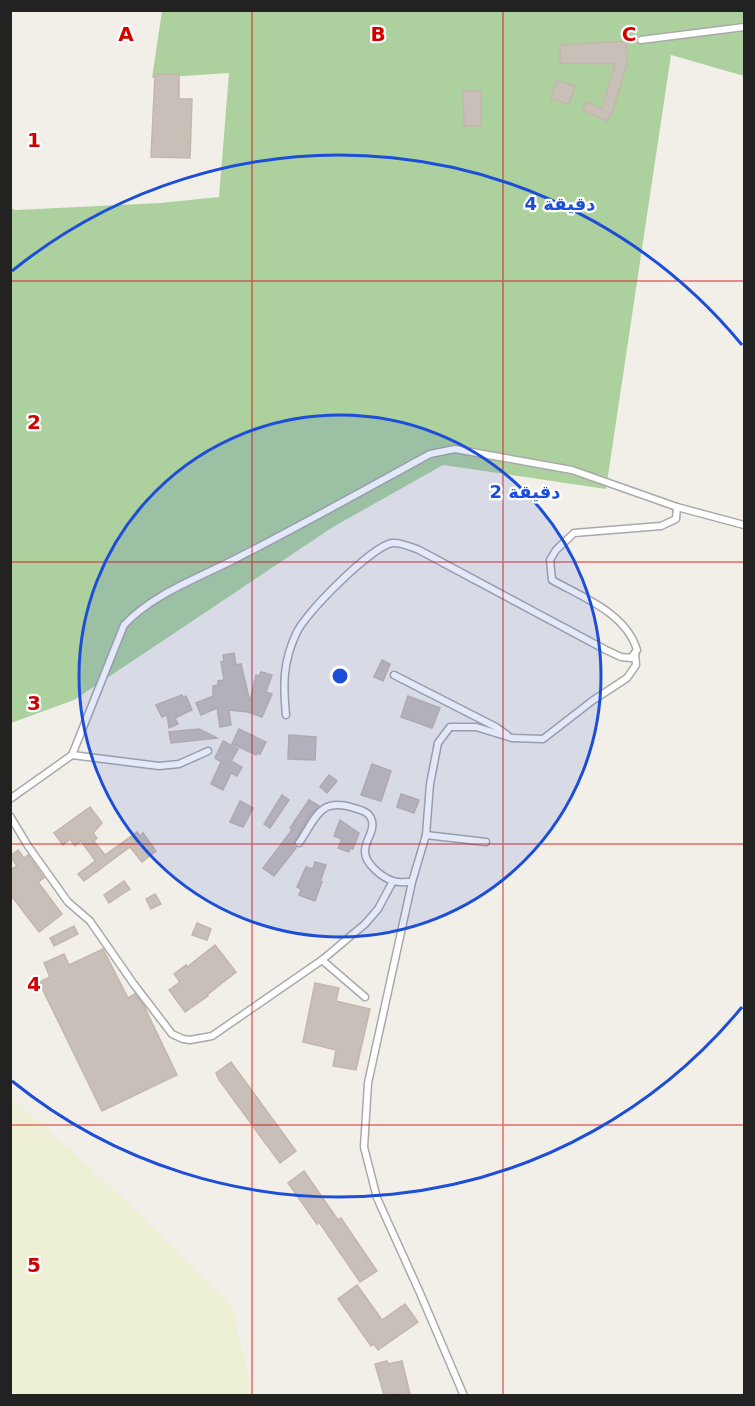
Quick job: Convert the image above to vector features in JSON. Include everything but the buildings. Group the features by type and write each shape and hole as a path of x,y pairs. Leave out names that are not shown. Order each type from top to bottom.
{"lane":[{"path":"640,40 744,27"},
{"path":"10,799 72,755 124,625 147,603 238,558 430,454 455,449 572,470 677,507 744,525"},
{"path":"464,1395 376,1198 363,1147 368,1083 412,882 426,835 430,784 438,743 450,727 476,727 512,738 543,739 592,701 627,678 636,665 637,650 632,637 611,613 552,580 550,560 556,550 574,533 661,526 676,519 677,507"},
{"path":"286,715 284,668 296,633 306,616 371,554 392,543 419,550 621,657 631,658 635,653"},
{"path":"394,675 496,727 512,738"},
{"path":"72,755 159,766 179,764 208,751"},
{"path":"298,843 322,809 329,805 338,803 364,811 371,817 372,823 365,854 375,870 393,881 412,882"},
{"path":"10,816 63,896 90,921 171,1034 190,1040 212,1036 321,960 365,924 378,909 393,881"},
{"path":"426,835 486,842"},
{"path":"321,960 365,998"}],"green space":[{"path":"162,11 744,11 744,76 671,55 606,489 443,465 333,527 74,700 11,723 10,208 16,210 160,203 219,197 229,73 152,78"},
{"path":"10,1096 118,1193 232,1306 253,1395 11,1395"}]}
